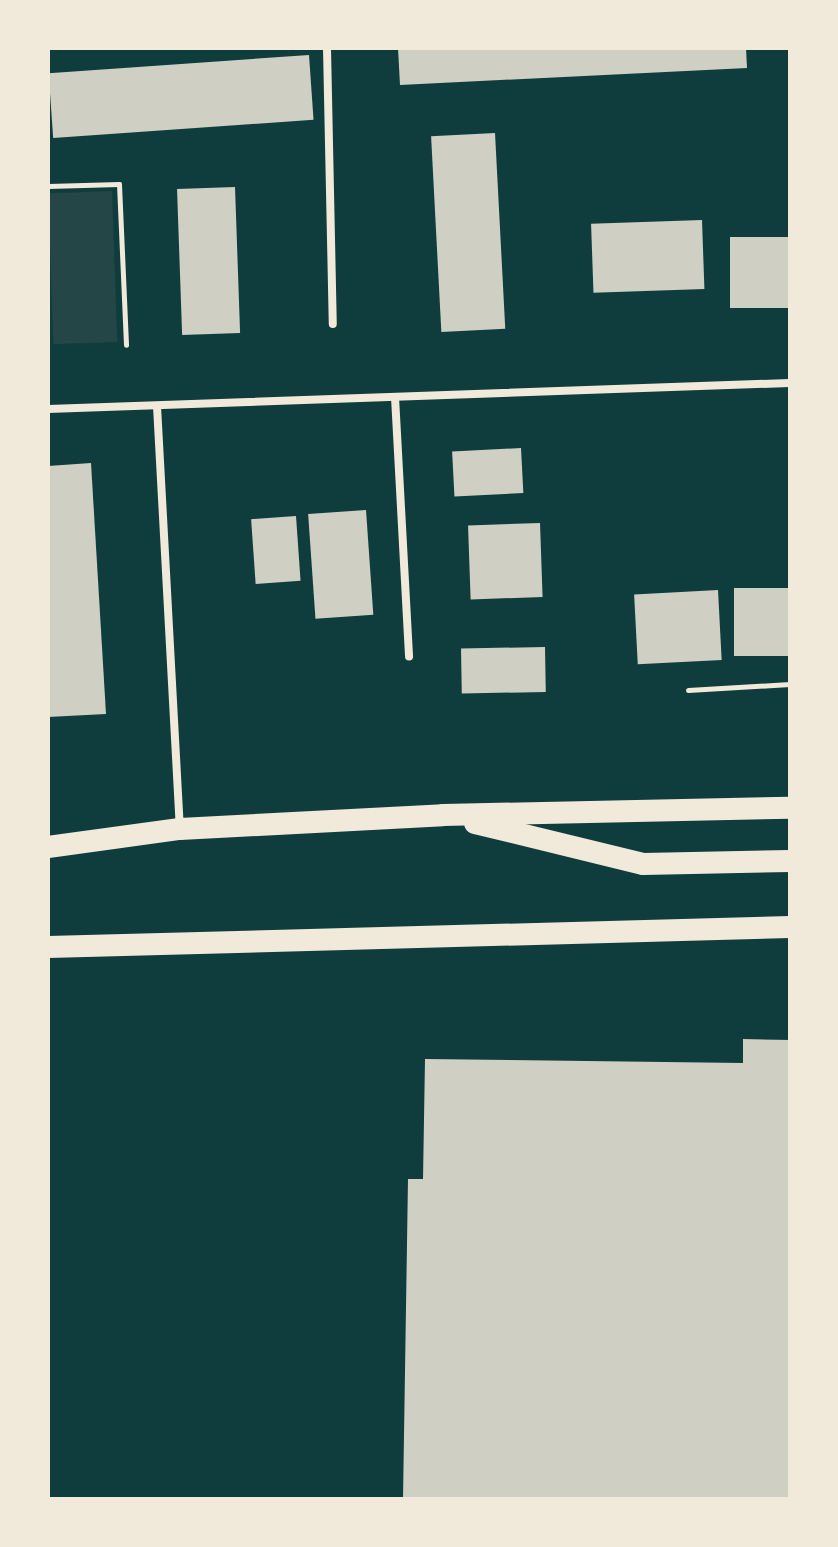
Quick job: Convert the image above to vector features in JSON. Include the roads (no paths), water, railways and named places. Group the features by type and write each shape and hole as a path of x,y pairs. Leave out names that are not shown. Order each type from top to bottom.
{"highway":[{"path":"48,847 180,829 443,815 790,808"},
{"path":"443,815 643,864 790,861"},
{"path":"48,947 790,927"}],"street":[{"path":"327,48 333,324"},
{"path":"48,409 790,383"},
{"path":"395,397 409,657"},
{"path":"157,406 180,829"}]}
